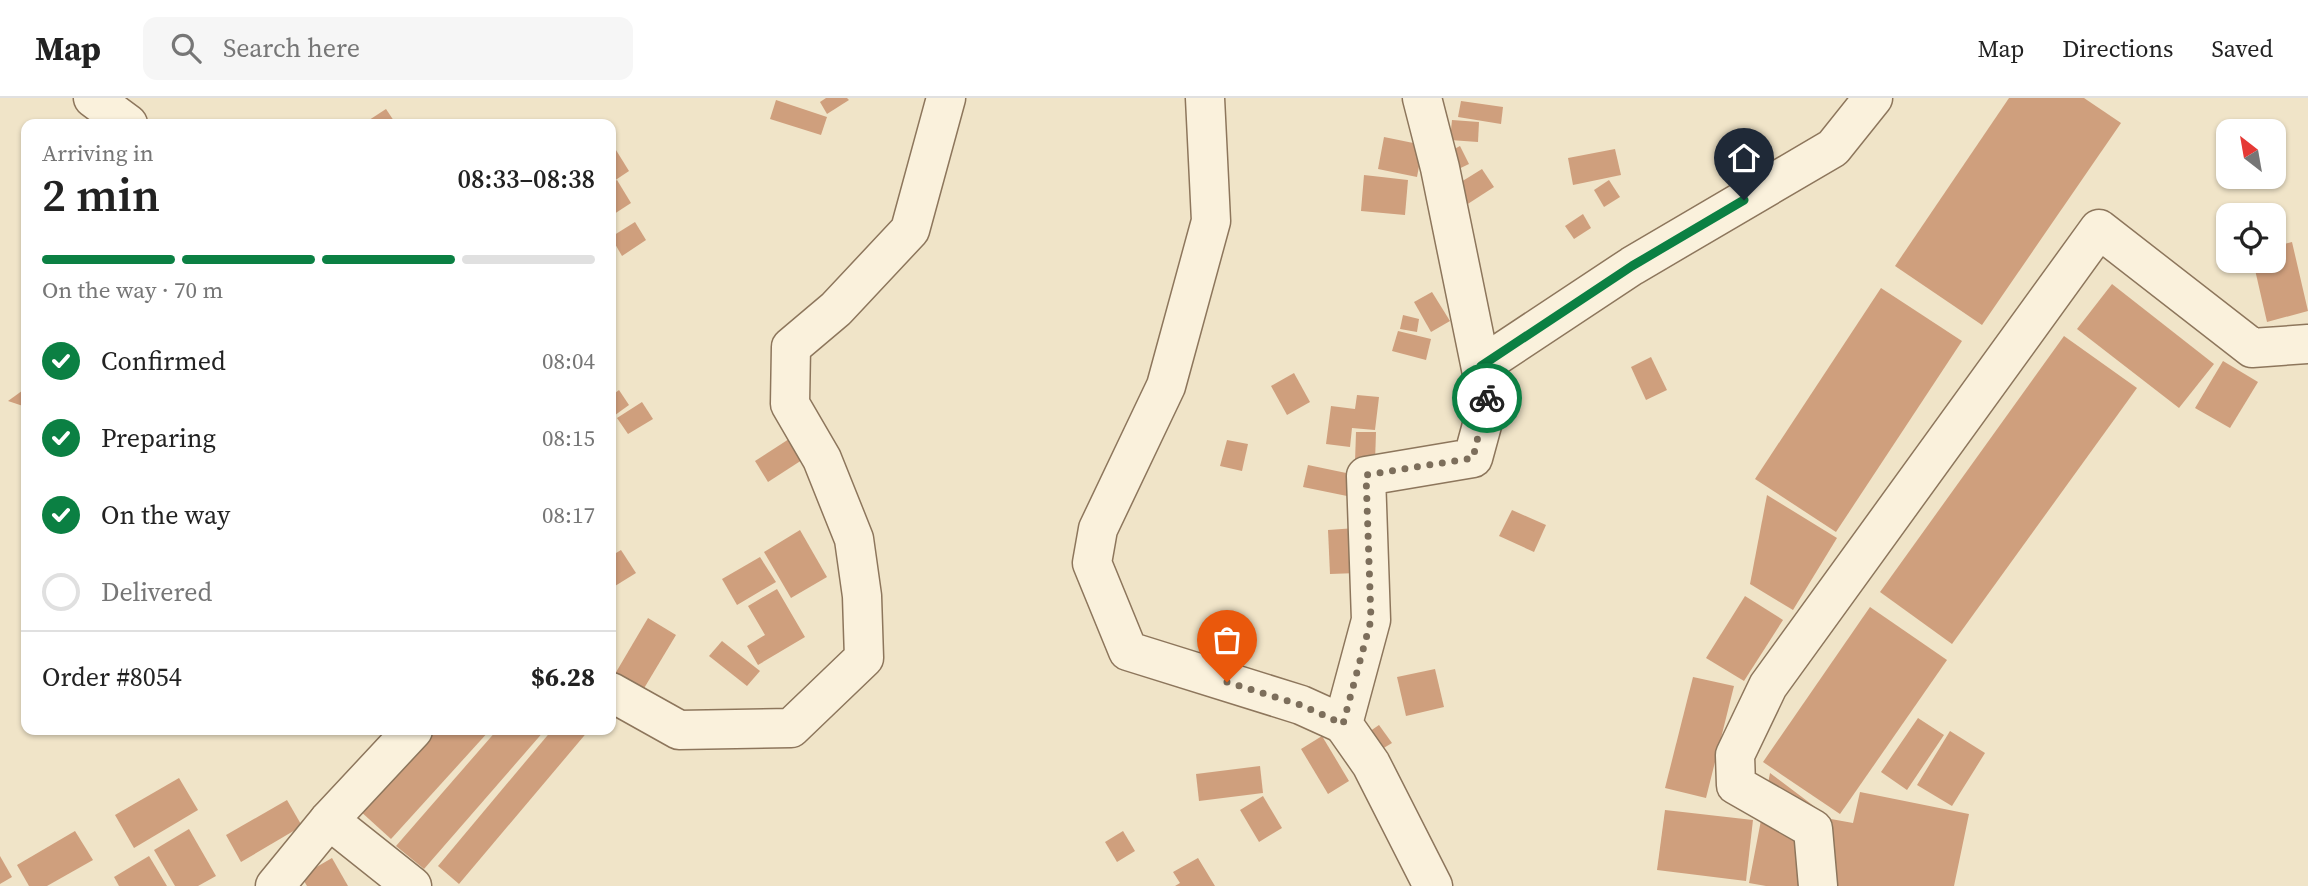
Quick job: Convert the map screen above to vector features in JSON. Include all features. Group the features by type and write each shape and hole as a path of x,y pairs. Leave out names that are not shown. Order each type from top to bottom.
{"street":[{"path":"93,98 121,119"},
{"path":"616,695 679,730 791,728 864,659 862,596 854,539 822,459 790,404 791,347 836,309 911,230 947,98"},
{"path":"1205,98 1212,222 1166,386 1098,529 1092,563 1128,651 1301,705 1343,724 1371,764 1433,886"},
{"path":"1343,724 1371,620 1366,475 1473,458 1488,403 1422,98"},
{"path":"1481,366 1632,266 1833,148 1873,98"},
{"path":"1818,886 1813,829 1736,785 1735,755 1768,687 2099,229 2252,348 2308,344"},
{"path":"275,886 329,820 408,735"},
{"path":"329,820 412,886"}],"building":[{"path":"826,98 849,100 827,114 820,102"},
{"path":"2009,98 2084,98 2121,123 1982,325 1895,266"},
{"path":"776,100 827,117 821,135 770,119"},
{"path":"1461,101 1503,107 1501,124 1458,117"},
{"path":"386,109 393,119 371,119"},
{"path":"1452,120 1479,122 1478,142 1450,140"},
{"path":"1384,137 1423,145 1417,177 1378,169"},
{"path":"1460,146 1469,164 1448,174 1439,157"},
{"path":"1615,149 1621,175 1573,185 1568,158"},
{"path":"616,150 629,171 616,180"},
{"path":"1482,169 1494,187 1460,209 1448,190"},
{"path":"1364,175 1408,180 1405,215 1361,211"},
{"path":"1609,180 1620,197 1604,207 1594,190"},
{"path":"616,181 631,203 616,213"},
{"path":"1583,214 1591,228 1574,239 1565,226"},
{"path":"635,222 646,240 622,256 616,246 616,234"},
{"path":"2292,242 2308,311 2267,322 2256,273 2286,273 2286,244"},
{"path":"2112,284 2214,364 2179,408 2077,329"},
{"path":"1881,288 1962,341 1836,532 1755,479"},
{"path":"1432,292 1450,321 1431,332 1414,302"},
{"path":"1403,315 1419,319 1417,332 1400,329"},
{"path":"1398,331 1431,339 1426,360 1392,351"},
{"path":"2064,336 2137,388 1952,644 1880,592"},
{"path":"1651,357 1667,390 1646,400 1631,367"},
{"path":"2223,361 2258,382 2230,428 2195,408"},
{"path":"1294,373 1310,402 1287,415 1271,386"},
{"path":"619,390 629,405 616,414 616,392"},
{"path":"21,392 21,405 8,401"},
{"path":"1357,395 1379,397 1375,430 1352,428 1350,447 1326,444 1331,406 1355,409"},
{"path":"642,402 653,419 628,434 617,418"},
{"path":"1356,432 1376,432 1375,462 1355,462"},
{"path":"789,439 802,460 768,482 755,461"},
{"path":"1227,440 1248,444 1242,471 1220,466"},
{"path":"1308,465 1351,474 1347,496 1303,487"},
{"path":"1767,495 1837,538 1793,610 1750,584"},
{"path":"1512,510 1546,525 1534,552 1499,536"},
{"path":"1356,528 1358,573 1330,574 1328,530"},
{"path":"800,530 827,577 791,598 764,552"},
{"path":"621,550 636,573 616,585 616,553"},
{"path":"760,557 776,582 737,605 722,579"},
{"path":"777,589 805,637 758,665 747,646 765,635 748,606"},
{"path":"1745,596 1783,620 1744,681 1706,658"},
{"path":"1870,607 1947,660 1840,814 1763,762"},
{"path":"648,618 676,635 640,695 616,681 616,672"},
{"path":"722,641 760,671 747,686 709,656"},
{"path":"1435,669 1444,707 1406,716 1397,677"},
{"path":"1693,677 1734,686 1706,798 1665,788"},
{"path":"1918,718 1944,735 1907,790 1881,772"},
{"path":"1379,725 1392,743 1372,755 1360,738"},
{"path":"1950,731 1985,753 1952,806 1917,785"},
{"path":"427,735 485,735 391,839 359,810"},
{"path":"493,735 541,735 424,869 396,846"},
{"path":"548,735 585,735 459,884 438,866"},
{"path":"1322,736 1349,781 1328,794 1301,749"},
{"path":"1260,766 1263,793 1199,801 1196,774"},
{"path":"1770,773 1831,819 1853,823 1860,792 1969,814 1954,886 1766,886 1749,883"},
{"path":"179,778 198,810 134,848 115,815"},
{"path":"1263,796 1282,828 1259,842 1240,810"},
{"path":"287,800 302,826 241,862 226,835"},
{"path":"1665,810 1753,820 1746,881 1657,870"},
{"path":"189,829 216,876 198,886 175,886 154,850"},
{"path":"75,831 93,860 47,886 29,886 17,865"},
{"path":"1123,831 1135,851 1117,862 1105,842"},
{"path":"0,856 12,877 0,884"},
{"path":"149,856 167,886 119,886 114,877"},
{"path":"332,858 348,886 307,886 301,876"},
{"path":"1198,858 1215,886 1175,886 1180,883 1173,872"}],"way so far":[{"path":"1227,682 1301,705 1343,724 1371,620 1366,475 1473,458 1488,403 1487,398"}],"route":[{"path":"1487,398 1481,366 1632,266 1744,200"}]}
